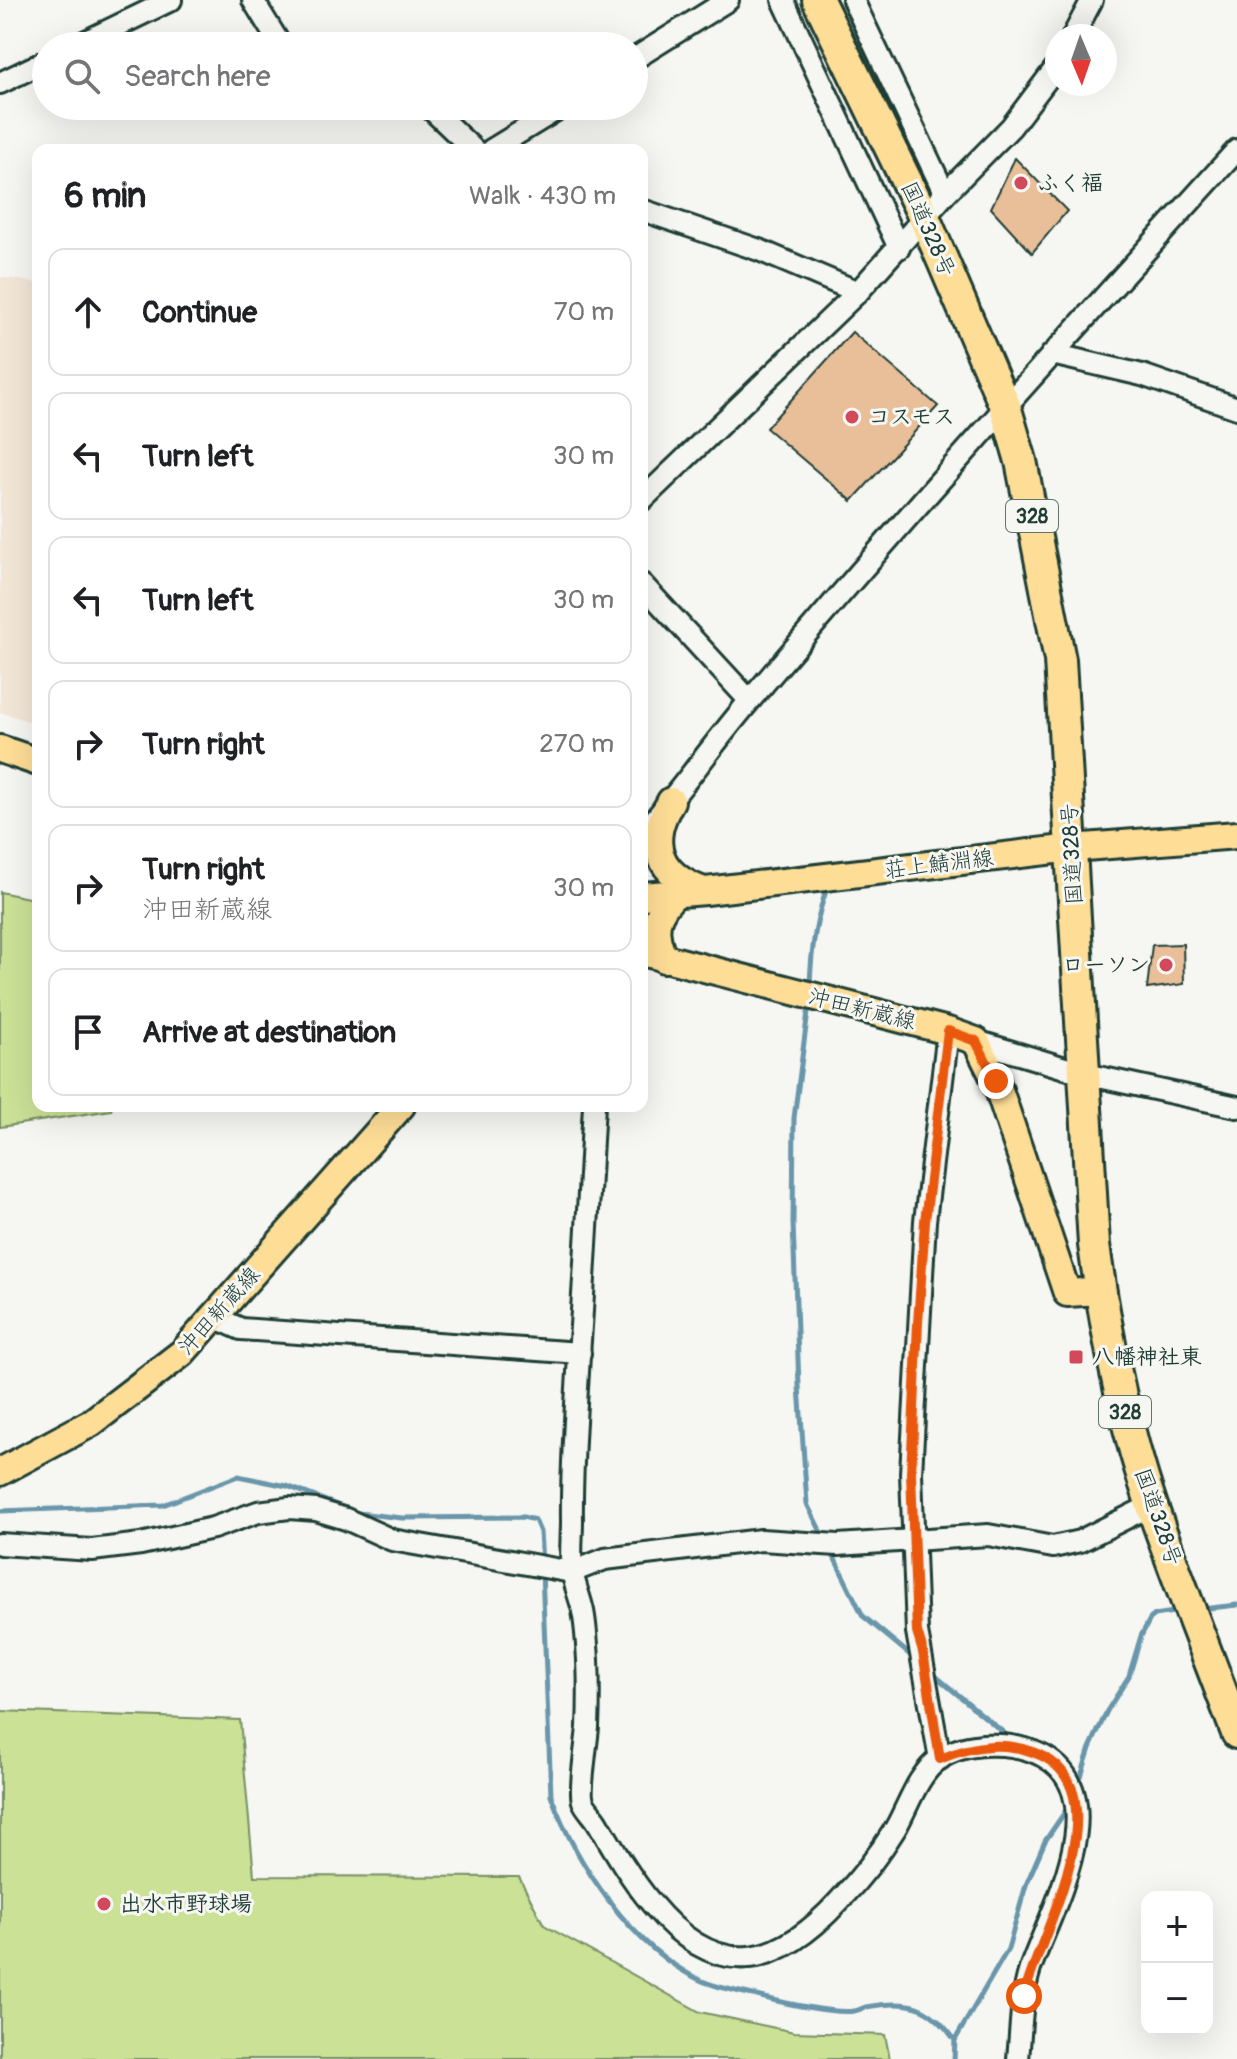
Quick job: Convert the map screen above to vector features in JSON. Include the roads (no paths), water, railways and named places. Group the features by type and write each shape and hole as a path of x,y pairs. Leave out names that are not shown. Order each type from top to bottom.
{"highway":[{"name":"国道328号","path":"818,0 924,217 1005,406 1021,461 1060,660 1094,1245 1100,1291 1112,1357 1152,1505 1237,1733"}],"main road":[{"path":"0,749 32,760"},
{"path":"671,801 659,821 658,845 666,867 683,884 706,891"},
{"name":"荘上鯖淵線","path":"648,895 1072,848 1237,835"},
{"path":"653,955 658,916 661,908 676,893"},
{"name":"沖田新蔵線","path":"653,955 948,1031 976,1041"},
{"path":"976,1041 996,1081 1067,1293 1100,1291"},
{"name":"沖田新蔵線","path":"0,1472 51,1447 129,1396 182,1353 396,1112"}],"street":[{"path":"105,32 171,0"},
{"path":"253,0 272,32"},
{"path":"648,50 728,0"},
{"path":"783,0 899,248"},
{"path":"853,0 945,194"},
{"path":"1079,24 1092,0"},
{"path":"0,83 32,68"},
{"path":"648,494 858,292 945,194 1011,127 1045,82"},
{"path":"443,120 468,144"},
{"path":"501,144 540,120"},
{"path":"648,827 749,700 1005,406 1237,150"},
{"path":"648,212 759,250 858,292"},
{"path":"1052,354 1142,375 1237,408"},
{"path":"648,591 749,700"},
{"path":"940,1759 917,1632 911,1473 924,1236 948,1031"},
{"path":"976,1041 1085,1074 1237,1107"},
{"path":"594,1112 571,1468 572,1572 584,1614 588,1661 588,1720 582,1800 654,1906 695,1944 717,1954 751,1957 775,1953 796,1942 828,1914 861,1878 895,1829 912,1796 940,1759 991,1745 1024,1748 1047,1759 1063,1774 1078,1812 1076,1839 1059,1898 1026,1984 1018,2059"},
{"path":"214,1317 241,1329 580,1353"},
{"path":"0,1544 92,1550 141,1544 213,1528 258,1512 302,1509 346,1519 392,1540 572,1572 605,1559 730,1541 838,1545 988,1535 1053,1547 1080,1541 1152,1505"}],"waterway":[{"path":"810,986 815,935 828,886"},
{"path":"809,1004 794,1118 793,1223 807,1504 825,1540"},
{"path":"0,1511 163,1505 238,1476 287,1486 358,1513 402,1518 523,1517 535,1520 540,1532 542,1562"},
{"path":"830,1549 863,1616 915,1659"},
{"path":"542,1572 551,1795 575,1849 609,1901 630,1926 675,1966 708,1983 784,2003 835,2011 906,2004 927,2012 955,2040"},
{"path":"1202,1609 1237,1605"},
{"path":"1077,1789 1090,1748 1107,1711 1129,1676 1141,1636 1150,1619 1155,1615 1180,1611"},
{"path":"932,1673 1010,1738"},
{"path":"954,2059 955,2040 1008,1949 1026,1885 1045,1841 1067,1809"}],"place":[{"name":"ふく福","path":"1021,183"},
{"name":"コスモス","path":"852,417"},
{"name":"ローソン","path":"1166,965"},
{"name":"八幡神社東","path":"1076,1357"},
{"name":"出水市野球場","path":"104,1904"}]}
